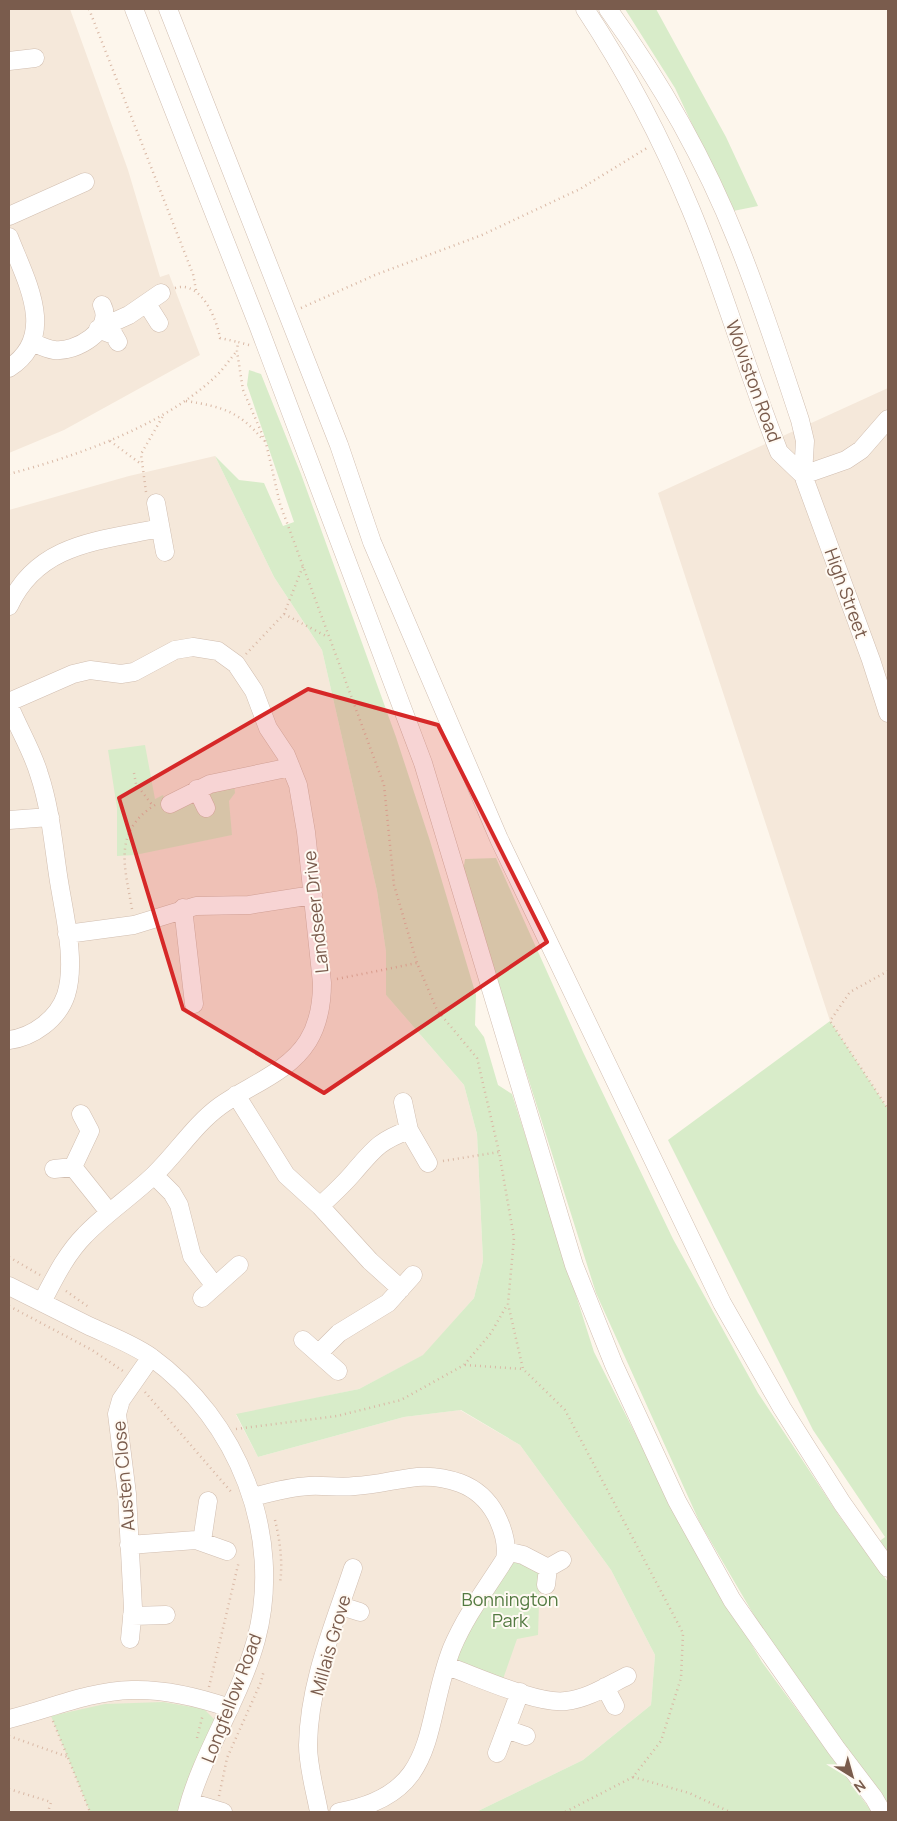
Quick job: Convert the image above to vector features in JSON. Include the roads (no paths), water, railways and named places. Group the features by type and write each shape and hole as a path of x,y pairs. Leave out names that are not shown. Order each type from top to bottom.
{"street":[{"path":"134,9 258,325 423,763 571,1256 614,1365 678,1502 732,1600 836,1748 874,1798 882,1812"},
{"path":"168,9 286,314 339,445 354,496 379,560 499,839 722,1303 782,1408 842,1503 888,1568"},
{"name":"Wolviston Road","path":"585,9 606,41 659,141 691,210 779,452 803,475"},
{"name":"Wolviston Road","path":"608,9 652,72 683,127 737,240 768,325 805,441 803,475"},
{"path":"9,61 34,58"},
{"path":"659,141 683,127"},
{"path":"9,216 85,182"},
{"path":"9,237 34,303 36,328 32,342 24,354 9,368"},
{"path":"32,342 54,350 64,350 87,340 98,329 146,304 161,293"},
{"path":"146,304 159,323"},
{"path":"98,329 105,314 102,305"},
{"path":"98,329 114,335 118,342"},
{"path":"803,475 846,460 862,450 888,419"},
{"name":"High Street","path":"803,475 871,660 888,713"},
{"path":"156,503 165,552"},
{"path":"9,606 21,584 34,569 52,556 74,546 160,528"},
{"name":"Landseer Drive","path":"9,703 73,674 90,670 134,672 175,650 192,647 218,651 236,664 254,691 268,728 291,767 302,803 322,983 322,1002 317,1023 308,1041 280,1069 236,1095 203,1121 154,1175 109,1212 75,1246 42,1302"},
{"path":"9,703 40,775 50,817 70,968 65,997 57,1012 45,1024 30,1034 9,1040"},
{"path":"161,805 221,781 291,767"},
{"path":"197,789 206,808"},
{"path":"9,820 50,817"},
{"path":"67,934 134,925 183,908 196,906 250,906 313,895"},
{"path":"183,908 194,1004"},
{"path":"236,1095 254,1122 278,1165 300,1189 320,1206 370,1261 401,1289"},
{"path":"403,1102 410,1130 428,1164"},
{"path":"73,1167 90,1131 81,1114"},
{"path":"320,1206 355,1171 370,1151 388,1139 410,1130"},
{"path":"54,1169 73,1167"},
{"path":"73,1167 109,1212"},
{"path":"154,1175 172,1193 180,1205 192,1256 215,1286"},
{"path":"202,1298 239,1265"},
{"path":"318,1353 339,1333 383,1307 413,1275"},
{"name":"Longfellow Road","path":"9,1286 136,1347 178,1378 222,1431 244,1472 253,1497 264,1558 262,1615 248,1663 188,1807"},
{"path":"304,1340 338,1371"},
{"name":"Austen Close","path":"130,1639 132,1616 127,1494 117,1414 120,1400 151,1357"},
{"path":"253,1497 308,1486 355,1486 416,1476 443,1477 466,1486 486,1499 503,1531 506,1551 504,1559 464,1620 447,1666 419,1764 407,1780 379,1802 364,1808 339,1812"},
{"path":"202,1541 208,1501"},
{"name":"Austen Close","path":"129,1545 184,1539 202,1541 233,1556"},
{"path":"506,1551 555,1564 546,1585"},
{"name":"Millais Grove","path":"319,1812 308,1743 314,1698 323,1657 353,1568"},
{"path":"341,1606 360,1612"},
{"path":"132,1616 166,1615"},
{"path":"447,1666 520,1692 550,1701 564,1702 584,1697 627,1676"},
{"path":"605,1686 614,1706"},
{"path":"9,1719 113,1692 132,1690 175,1694 206,1700 230,1708"},
{"path":"497,1752 520,1692"},
{"path":"506,1728 526,1736"},
{"path":"188,1807 223,1812"}],"park label":[{"name":"Bonnington Park","path":"510,1609"}]}
